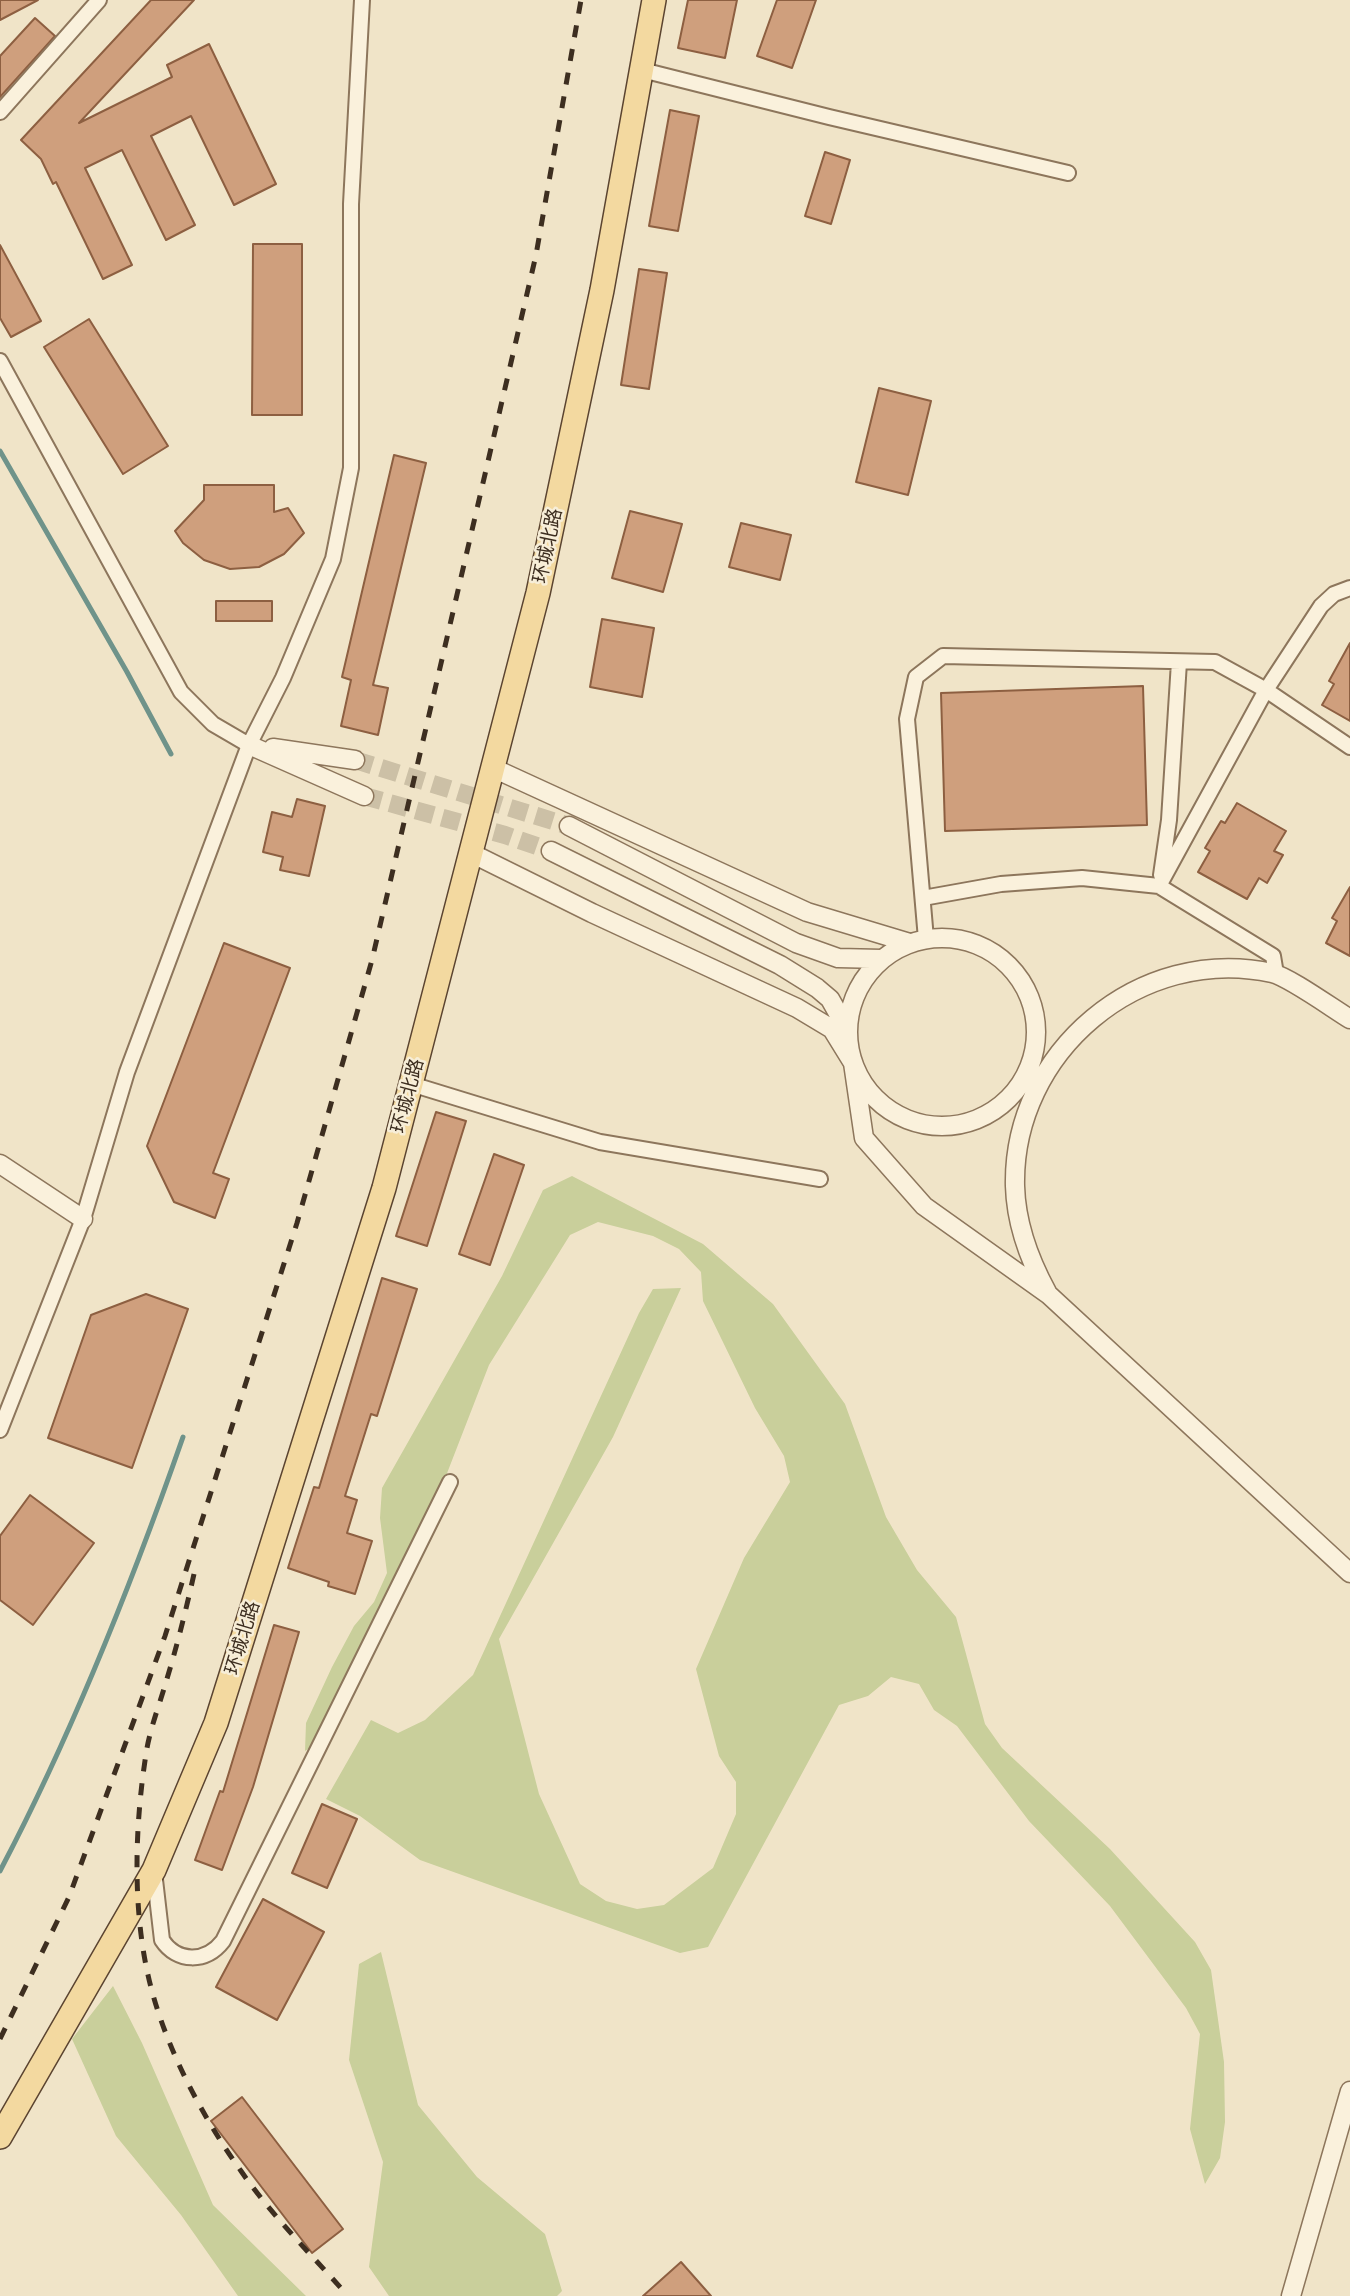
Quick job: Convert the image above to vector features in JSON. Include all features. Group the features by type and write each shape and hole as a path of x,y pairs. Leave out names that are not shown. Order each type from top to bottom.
{"main road":[{"name":"环城北路","path":"0,2137 154,1870 216,1723 384,1188 538,593 602,290 654,0"}],"street":[{"path":"0,112 99,0"},
{"path":"0,1430 83,1219 127,1072 249,745 283,678 333,559 351,468 351,204 362,0"},
{"path":"642,70 1068,173"},
{"path":"0,360 181,692 213,724 249,745 364,796"},
{"path":"1159,886 1266,690 1321,606 1334,594 1350,588"},
{"path":"918,941 923,898 907,719 916,677 943,656 1214,662 1266,690 1350,747"},
{"path":"1159,886 1169,820 1179,663"},
{"path":"249,745 355,760"},
{"path":"493,768 807,912 918,941"},
{"path":"569,826 796,943 838,958 882,959"},
{"path":"551,851 780,965 830,999 848,1031"},
{"path":"471,853 592,914 797,1008 832,1029 860,1078 880,1103 908,1120 940,1126 973,1121 1033,1096"},
{"path":"923,898 1001,884 1082,878 1159,886 1273,956 1276,974"},
{"path":"1043,1075 1032,1008 1023,985 1003,960 989,951 967,941 943,938 918,941 882,959 861,984 852,1007 848,1031 864,1138 924,1206 1049,1295 1350,1573"},
{"path":"1049,1295 1021,1232 1015,1186 1019,1140 1033,1096 1043,1075 1070,1038 1087,1022 1105,1007 1166,977 1232,968 1276,974 1350,1019"},
{"path":"988,1114 1001,1105 1022,1079 1034,1049 1035,1032"},
{"path":"411,1084 600,1142 820,1179"},
{"path":"0,1164 83,1219"},
{"path":"154,1870 162,1940 166,1946 187,1958 204,1957 211,1953 223,1941 450,1482"},
{"path":"1291,2296 1350,2091"}],"green space":[{"path":"572,1176 703,1244 773,1304 845,1404 886,1517 917,1570 956,1617 985,1724 1002,1748 1110,1849 1195,1942 1211,1970 1224,2062 1225,2122 1220,2158 1205,2184 1190,2129 1200,2034 1186,2008 1110,1906 1029,1821 957,1726 934,1710 919,1684 891,1677 868,1696 839,1705 708,1947 680,1953 420,1860 360,1816 326,1799 371,1720 398,1733 425,1720 473,1675 639,1313 653,1289 681,1288 613,1437 499,1639 539,1794 580,1884 606,1901 637,1909 664,1905 713,1868 736,1814 736,1782 719,1756 696,1669 744,1558 790,1482 784,1456 755,1408 703,1301 701,1272 679,1249 653,1236 598,1222 570,1235 489,1365 444,1481 316,1744 305,1751 306,1723 354,1626 374,1602 387,1573 380,1518 382,1488 502,1276 543,1190"},
{"path":"381,1952 418,2105 477,2177 545,2234 562,2291 557,2296 389,2296 369,2267 383,2162 349,2060 359,1964"},
{"path":"113,1986 142,2043 213,2205 306,2296 238,2296 181,2215 116,2136 72,2039"}],"building":[{"path":"0,0 38,0 0,20"},
{"path":"151,0 194,0 79,123 172,77 167,65 209,44 276,184 234,205 191,116 151,136 195,225 166,240 122,150 85,168 132,265 103,279 56,182 53,184 41,159 21,140"},
{"path":"688,0 737,0 725,58 678,48"},
{"path":"777,0 816,0 792,68 757,56"},
{"path":"35,18 55,36 0,97 0,56"},
{"path":"670,110 699,116 678,231 649,226"},
{"path":"825,152 850,160 831,224 805,216"},
{"path":"253,244 302,244 302,415 252,415"},
{"path":"0,245 41,321 11,337 0,318"},
{"path":"639,269 667,273 649,389 621,385"},
{"path":"89,319 168,446 123,474 44,347"},
{"path":"879,388 931,401 908,495 856,482"},
{"path":"394,455 426,463 373,685 388,688 378,735 341,726 351,680 342,677"},
{"path":"204,485 274,485 274,512 288,508 304,533 284,554 259,567 230,569 204,560 183,543 175,531 204,500"},
{"path":"630,511 682,524 663,592 612,578"},
{"path":"741,523 791,535 780,580 729,567"},
{"path":"216,601 272,601 272,621 216,621"},
{"path":"602,619 654,628 642,697 590,687"},
{"path":"1350,643 1350,721 1322,705 1334,684 1329,681"},
{"path":"1143,686 1147,825 945,831 941,693"},
{"path":"297,799 325,806 309,876 280,870 283,857 263,852 272,812 292,817"},
{"path":"1237,803 1286,831 1274,851 1283,855 1267,883 1259,878 1247,899 1198,872 1210,851 1205,848 1221,821 1225,823"},
{"path":"1350,887 1350,956 1326,943 1337,921 1332,918"},
{"path":"224,943 290,968 213,1173 229,1179 215,1218 174,1202 147,1146"},
{"path":"436,1112 466,1121 427,1246 396,1236"},
{"path":"494,1154 524,1165 490,1265 459,1254"},
{"path":"382,1278 417,1289 377,1416 371,1414 345,1496 357,1500 347,1533 372,1541 355,1594 328,1586 329,1582 288,1568 314,1487 319,1488"},
{"path":"146,1294 188,1309 132,1468 48,1438 91,1315"},
{"path":"30,1495 94,1543 33,1625 0,1600 0,1536"},
{"path":"274,1625 299,1632 253,1787 222,1870 195,1860 220,1791 223,1792"},
{"path":"322,1804 357,1819 327,1888 292,1873"},
{"path":"263,1899 324,1932 277,2020 216,1987"},
{"path":"242,2097 343,2229 312,2253 211,2121"},
{"path":"681,2262 711,2296 643,2296"}],"waterway":[{"path":"0,451 171,754"},
{"path":"0,1871 27,1819 99,1658 183,1437"}],"tunnel":[{"path":"355,760 569,826"},
{"path":"364,796 505,835 551,851"}],"railway":[{"path":"0,2039 69,1897 165,1636 297,1223 372,960 536,255 581,0"},
{"path":"194,1574 174,1655 151,1731 143,1776 137,1891 148,1975 173,2052 226,2149 266,2204 348,2296"}]}
